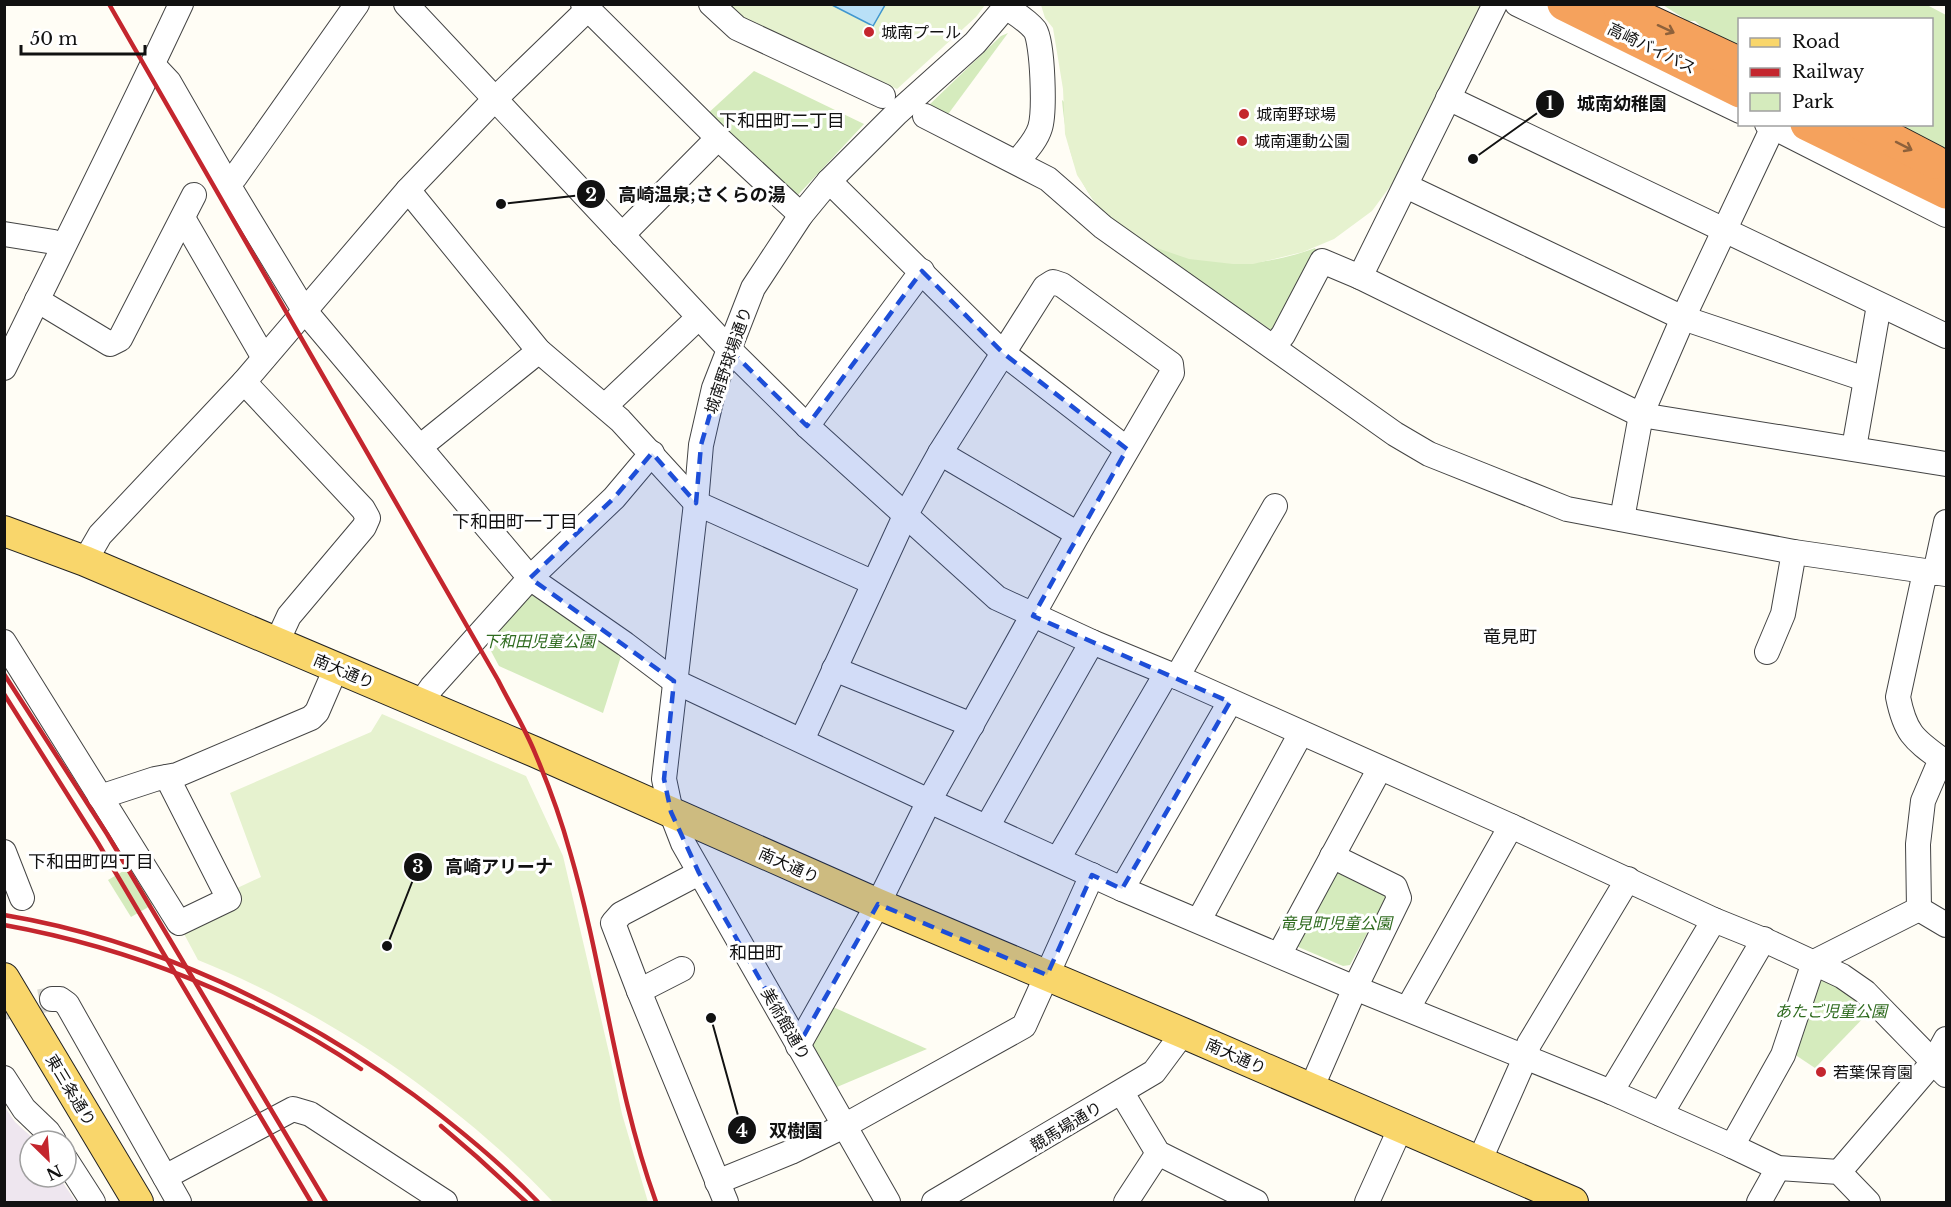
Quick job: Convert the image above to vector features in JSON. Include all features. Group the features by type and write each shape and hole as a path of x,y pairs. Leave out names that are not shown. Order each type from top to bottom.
{"highway":[{"name":"高崎バイパス","path":"1564,4 1738,91"},
{"name":"高崎バイパス","path":"1613,4 1738,63"},
{"path":"1810,126 1947,192"},
{"path":"1866,126 1947,168"}],"main road":[{"name":"南大通り","path":"4,531 85,561 277,642 1571,1202"},
{"name":"東三条通り","path":"4,978 138,1203"}],"street":[{"path":"4,368 181,4"},
{"path":"226,183 235,177 357,4"},
{"path":"406,4 698,318 807,426 997,598 1033,616 1511,826 1714,920 1764,939 1814,962 1842,976 1865,992 1940,1068"},
{"path":"711,4 738,28 883,96"},
{"path":"1360,277 1495,4"},
{"path":"1517,4 1738,110"},
{"path":"1007,6 1028,22 1036,33 1041,58 1043,111 1041,127 1036,138 1017,162"},
{"name":"城南野球場通り","path":"671,812 664,779 701,445 714,388 753,288 801,215 830,181 897,113 975,43 1007,6"},
{"path":"85,561 100,535 244,382 408,189 586,7 718,138 801,215"},
{"path":"153,65 169,82 226,183 304,310 530,578 626,644 674,681 1122,889 1355,988 1611,1092 1778,1168 1839,1172 1868,1203"},
{"path":"1448,98 1947,336"},
{"path":"925,116 1048,179 1103,227 1274,346 1395,434 1429,454 1567,509 1794,552 1935,573"},
{"path":"1622,519 1641,415 1770,126 1947,215"},
{"path":"622,235 718,138"},
{"path":"830,181 1003,353 1127,449"},
{"path":"1406,186 1683,318 1865,379"},
{"path":"408,189 539,351 605,406 652,453 696,503 874,583"},
{"path":"37,300 110,344 120,339 194,195"},
{"path":"183,218 264,358"},
{"path":"4,234 54,242 61,249"},
{"path":"1274,346 1283,335 1322,261 1360,277 1641,415 1947,464"},
{"path":"807,426 922,272"},
{"path":"798,1046 878,904 929,801 1078,534 1172,373 1171,364 1062,285 1053,282 1045,287 940,453 905,516 802,740"},
{"path":"1854,448 1879,305"},
{"path":"605,406 698,318"},
{"path":"421,446 539,351"},
{"path":"244,382 363,509 368,518 364,527 289,616 277,642"},
{"path":"420,704 432,687 530,578 614,498 652,453"},
{"path":"940,453 1078,534"},
{"path":"1058,859 1275,506"},
{"path":"1919,909 1918,844 1923,801 1944,760 1920,744 1909,732 1902,718 1898,697 1935,573 1947,522"},
{"path":"1767,652 1783,614 1794,552"},
{"path":"4,642 179,923 229,899 167,777"},
{"path":"987,827 1092,642"},
{"path":"100,797 167,777 311,718 317,712 336,668"},
{"path":"834,669 972,725"},
{"path":"1122,889 1230,702"},
{"path":"1199,920 1301,733"},
{"path":"1279,955 1380,768"},
{"name":"美術館通り","path":"671,812 683,843 699,873 888,1203"},
{"path":"1408,1008 1511,826"},
{"path":"4,852 21,898"},
{"path":"1311,1089 1355,988 1399,898 1395,887 1332,856"},
{"path":"699,873 621,914 613,923 722,1192 791,1152 843,1126 1024,1026 1092,875"},
{"path":"1479,1162 1525,1058 1528,1044 1628,879"},
{"path":"1919,909 1947,925"},
{"path":"1732,1146 1783,1055 1814,962 1919,909"},
{"path":"1611,1092 1714,920"},
{"path":"1661,1114 1764,939"},
{"path":"639,991 682,969"},
{"path":"52,999 60,999 67,1004 179,1203"},
{"name":"競馬場通り","path":"934,1203 1154,1072 1183,1033"},
{"path":"1839,1172 1940,1068 1947,1040"},
{"path":"4,1077 24,1109 45,1129"},
{"path":"1122,1093 1158,1153 1256,1203"},
{"path":"165,1177 293,1109 310,1114 445,1203"},
{"path":"1367,1203 1400,1129"},
{"path":"1126,1203 1158,1153"},
{"path":"1759,1203 1778,1168"},
{"path":"868,1203 872,1176"},
{"path":"78,1179 93,1203"}],"highlighted area":[{"path":"922,271 1003,353 1127,449 1033,616 1230,702 1122,889 1092,875 1047,975 878,904 798,1046 699,873 671,812 664,779 674,681 530,578 614,498 652,453 696,503 701,445 729,349 807,426"}],"shaded area":[{"path":"4,1106 23,1129 18,1129 18,1189 67,1189 76,1202 5,1202"}],"green space":[{"name":"城南野球場","path":"1489,4 1397,177 1372,211 1334,239 1303,252 1253,264 1189,259 1151,246 1139,240 1105,213 1092,198 1077,175 1065,134 1063,89 1053,28 1045,18 1041,5"},
{"path":"724,5 985,5 976,17 897,89 751,26"},
{"path":"1663,5 1927,5 1946,15 1946,162 1875,126 1933,126 1933,18 1738,18 1738,54 1722,46 1695,21 1688,21"},
{"path":"1008,33 946,117 928,106 1001,36"},
{"path":"754,71 864,124 797,196 705,116"},
{"path":"1062,100 1234,264 1275,259 1315,248 1318,254 1277,328 1271,330 1251,316 1248,320 1151,250 1151,246 1111,219 1096,203 1076,168 1069,147"},
{"name":"下和田児童公園","path":"535,587 622,653 603,713 499,666 484,638"},
{"path":"382,714 526,776 563,856 622,1114 648,1202 553,1202 476,1129 388,1063 294,1005 198,960 183,932 240,907 233,890 261,877 230,793 371,732"},
{"path":"137,863 159,901 131,917 108,880"},
{"name":"竜見町児童公園","path":"1333,863 1388,894 1350,965 1343,966 1289,943"},
{"name":"あたご児童公園","path":"1814,972 1837,982 1870,1011 1815,1068 1788,1050"},
{"path":"833,1007 927,1049 837,1087 811,1046"}],"water":[{"path":"885,4 873,26 832,5"}],"tunnel":[{"path":"4,1008 52,999"}],"railway":[{"path":"109,4 498,680 531,744 554,802 570,852 582,896 630,1116 656,1202"},
{"path":"4,674 107,834 326,1202"},
{"path":"4,694 98,843 311,1202"},
{"path":"4,915 59,926 114,941 220,981 270,1006 320,1033 414,1095 478,1146 538,1202"},
{"path":"4,925 98,947 190,979 278,1019 361,1069"},
{"path":"441,1126 526,1202"}],"place":[{"name":"城南プール","path":"869,32"},
{"name":"城南野球場","path":"1244,114"},
{"name":"城南運動公園","path":"1242,141"},
{"name":"城南幼稚園","path":"1473,159"},
{"name":"高崎温泉;さくらの湯","path":"501,204"},
{"name":"高崎アリーナ","path":"387,946"},
{"name":"双樹園","path":"711,1018"},
{"name":"若葉保育園","path":"1821,1072"}],"district":[{"name":"下和田町二丁目","path":"782,121"},
{"name":"下和田町一丁目","path":"515,522"},
{"name":"竜見町","path":"1510,637"},
{"name":"下和田町四丁目","path":"91,862"},
{"name":"和田町","path":"756,953"}]}
